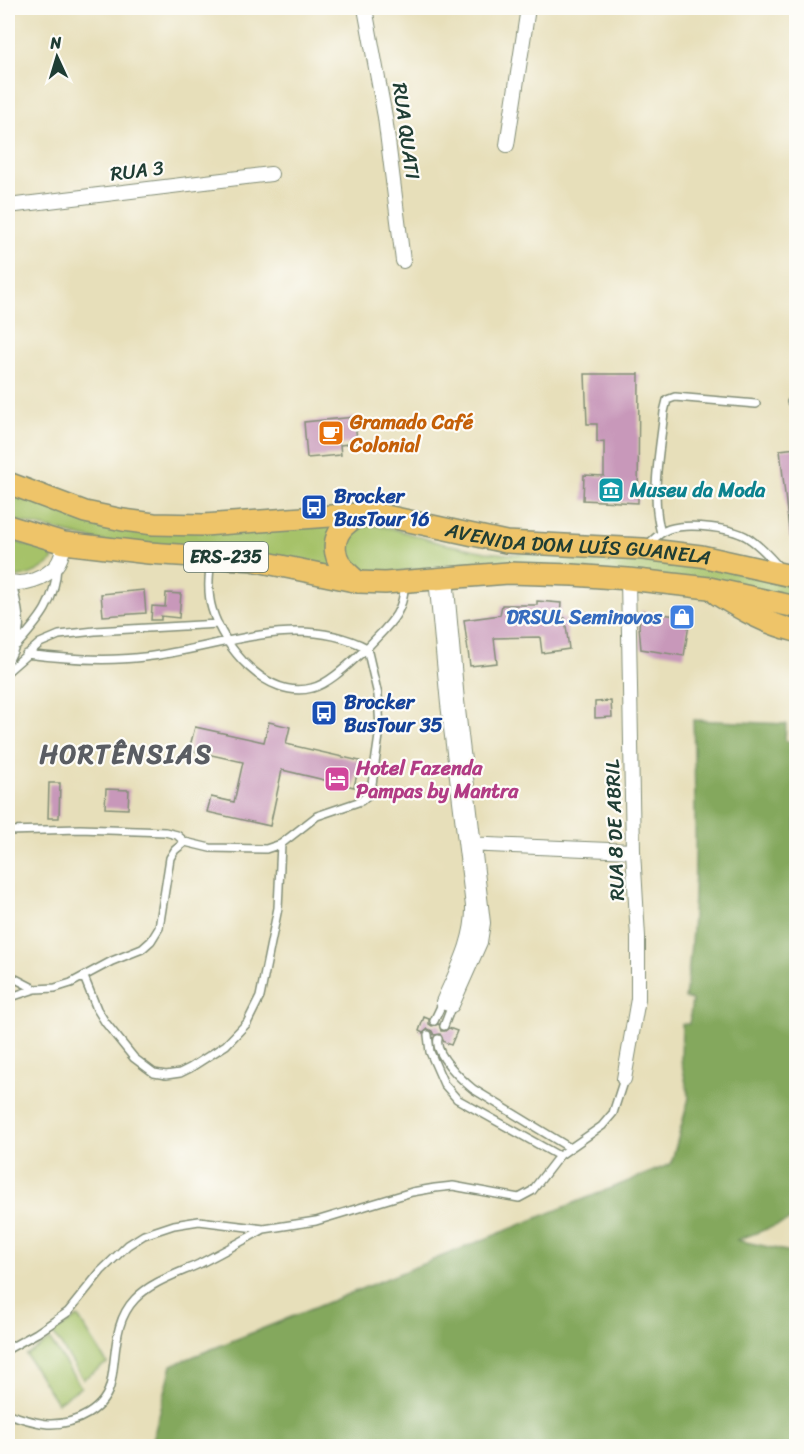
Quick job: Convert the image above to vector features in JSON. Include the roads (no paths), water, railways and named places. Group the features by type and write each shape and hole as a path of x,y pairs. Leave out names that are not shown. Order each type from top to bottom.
{"main road":[{"name":"AVENIDA DOM LUÍS GUANELA","path":"8,483 85,512 154,524 204,525 372,513 506,542 643,549 701,556 791,576"},
{"path":"359,582 340,563 336,553 336,540 341,528 350,520 372,513"},
{"name":"AVENIDA DOM LUÍS GUANELA","path":"8,526 64,543 139,552 260,561 359,582 526,573 628,579 709,588 796,607"},
{"path":"709,588 759,619 796,631"}],"street":[{"name":"RUA QUATI","path":"365,8 385,117 403,261"},
{"path":"507,145 528,8"},
{"name":"RUA 3","path":"8,206 271,174"},
{"path":"10,582 26,582 44,576 57,566 64,543"},
{"path":"441,578 470,844 473,906 470,943 447,1004"},
{"name":"RUA 8 DE ABRIL","path":"624,1078 638,999 628,579"},
{"path":"470,844 633,851"}],"lane":[{"path":"661,533 656,515 656,494 667,400 675,397 756,404"},
{"path":"643,549 669,529 687,527 736,531 751,539 791,576"},
{"path":"212,556 208,579 209,596 218,624 228,641 250,669 272,685 292,689 312,688 327,680 368,648 400,611 404,595 404,581"},
{"path":"8,662 17,645 49,603 55,588 57,566"},
{"path":"10,582 19,615 20,630 17,645"},
{"path":"8,671 40,643 59,635 218,624"},
{"path":"26,654 111,660 181,652 261,634 307,632 352,640 368,648"},
{"path":"8,831 80,829 165,832 185,842 210,848 247,850 266,849 281,844 317,816 350,806 368,795 372,784 380,729 380,712 368,648"},
{"path":"8,999 35,989 71,983 112,961 142,949 151,941 159,927 170,858 175,850 185,842"},
{"path":"84,977 105,1022 134,1058 154,1073 166,1075 180,1073 226,1045 247,1023 260,997 278,908 281,844"},
{"path":"8,975 35,989"},
{"path":"434,1021 447,1004"},
{"path":"444,1026 447,1004"},
{"path":"428,1035 430,1052 444,1083 457,1099 559,1156"},
{"path":"438,1039 438,1049 462,1080 570,1148"},
{"path":"8,1349 68,1312 100,1271 128,1245 144,1235 174,1225 199,1221 264,1229 316,1221 412,1192 453,1186 519,1198 532,1191 559,1156 602,1126 613,1113 624,1078"},
{"path":"465,1104 473,1089"},
{"path":"8,1414 47,1424 80,1419 94,1410 100,1405 111,1385 119,1325 128,1306 137,1296 163,1280 222,1253 264,1229"}],"place":[{"name":"Gramado Café Colonial","path":"331,433"},
{"name":"Museu da Moda","path":"611,490"},
{"name":"Brocker BusTour 16","path":"314,507"},
{"name":"DRSUL Seminovos","path":"682,617"},
{"name":"Brocker BusTour 35","path":"324,713"},
{"name":"Hotel Fazenda Pampas by Mantra","path":"337,779"}],"district":[{"name":"HORTÊNSIAS","path":"126,754"}]}
